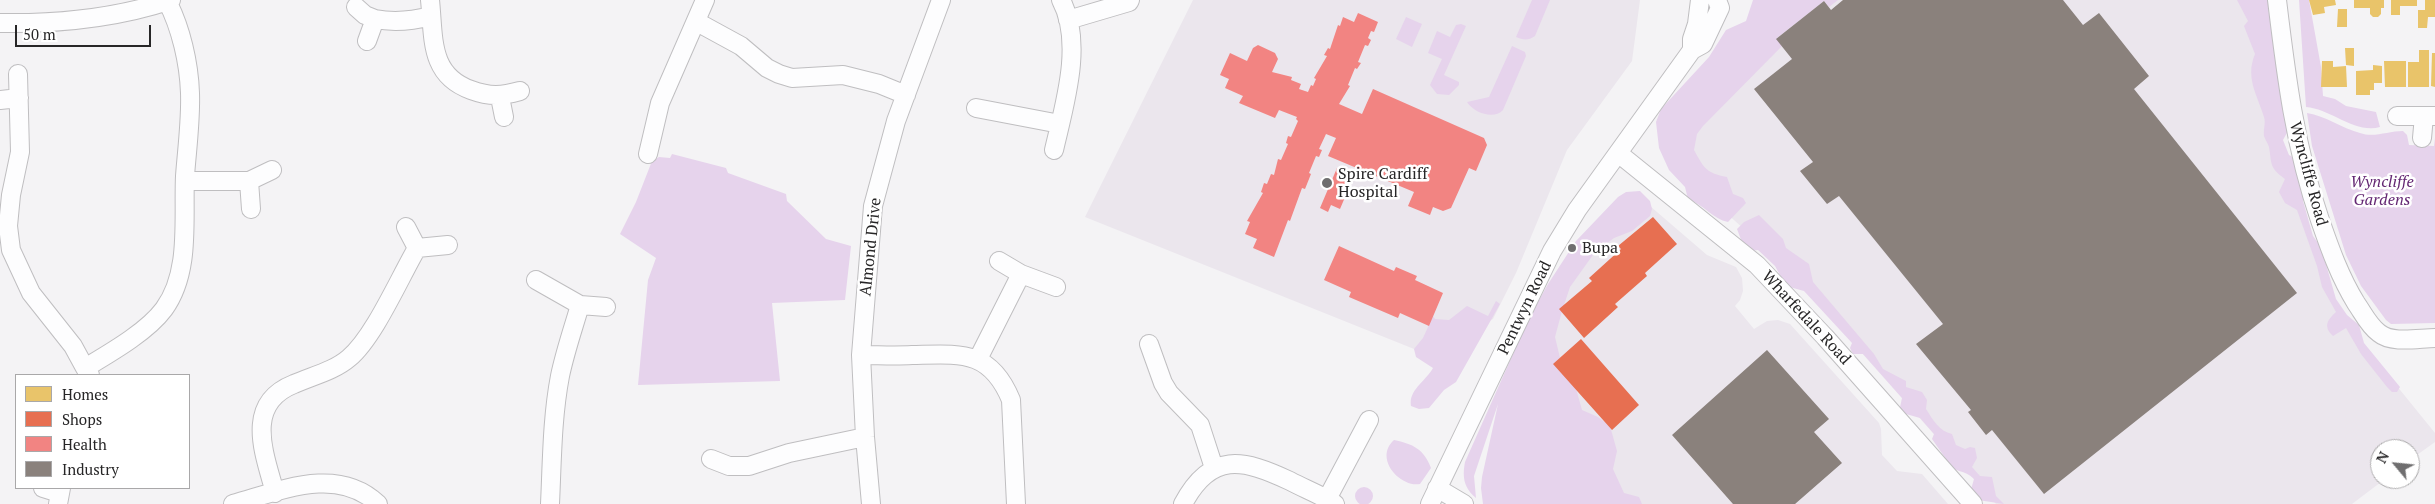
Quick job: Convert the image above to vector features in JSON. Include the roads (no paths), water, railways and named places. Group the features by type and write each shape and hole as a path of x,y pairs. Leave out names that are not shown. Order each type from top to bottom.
{"street":[{"path":"648,154 660,103 705,0"},
{"name":"Almond Drive","path":"871,504 861,355 873,206 896,121 941,0"},
{"path":"1054,150 1067,101 1071,74 1068,20 1061,0"},
{"path":"1068,20 1129,2 1130,0"},
{"name":"Pentwyn Road","path":"1692,50 1692,38 1698,24 1700,0"},
{"name":"Pentwyn Road","path":"1434,496 1552,251 1577,210 1692,50 1702,44 1720,8 1717,0"},
{"name":"Wyncliffe Road","path":"2277,0 2290,105 2300,157 2337,268 2363,313 2379,333 2387,338 2397,339 2435,338"},
{"path":"0,23 76,20 170,1 185,55 190,92 185,181 185,224 181,263 174,291 163,310 130,340 88,372 73,346 31,293 6,251 11,194 20,152 18,74"},
{"path":"356,7 365,15 388,22 411,21 431,8 436,54 443,72 459,86 482,94 500,97 520,91"},
{"path":"367,41 375,19"},
{"path":"697,22 734,42 767,68 779,74 792,78 843,75 879,84 906,95"},
{"path":"500,97 504,117"},
{"path":"0,100 19,98"},
{"path":"976,108 1060,124"},
{"path":"2397,116 2429,116 2422,138"},
{"name":"Wharfedale Road","path":"1618,153 1757,266 1825,337 1973,504"},
{"path":"185,181 249,182 272,170"},
{"path":"249,182 250,209"},
{"path":"406,227 417,248"},
{"path":"417,248 448,245"},
{"path":"276,493 264,452 260,425 265,411 276,395 291,384 321,374 348,359 354,353 365,341 417,248"},
{"path":"999,261 1021,274 1056,287"},
{"path":"978,359 1021,274"},
{"path":"536,280 580,305 606,307"},
{"path":"550,504 560,377 580,305"},
{"path":"1149,344 1163,383 1200,426 1214,468"},
{"path":"861,355 953,353 978,359 998,376 1011,400 1016,504"},
{"path":"1183,504 1195,486 1214,468 1236,464 1251,465 1265,469 1331,502 1369,420"},
{"path":"711,459 729,466 749,466 789,453 865,437"},
{"path":"233,504 310,483 335,482 353,488 378,504"},
{"path":"1434,496 1464,504"}],"place":[{"name":"Spire Cardiff Hospital","path":"1327,183"},
{"name":"Bupa","path":"1572,248"}],"park label":[{"name":"Wyncliffe Gardens","path":"2382,191"}]}
